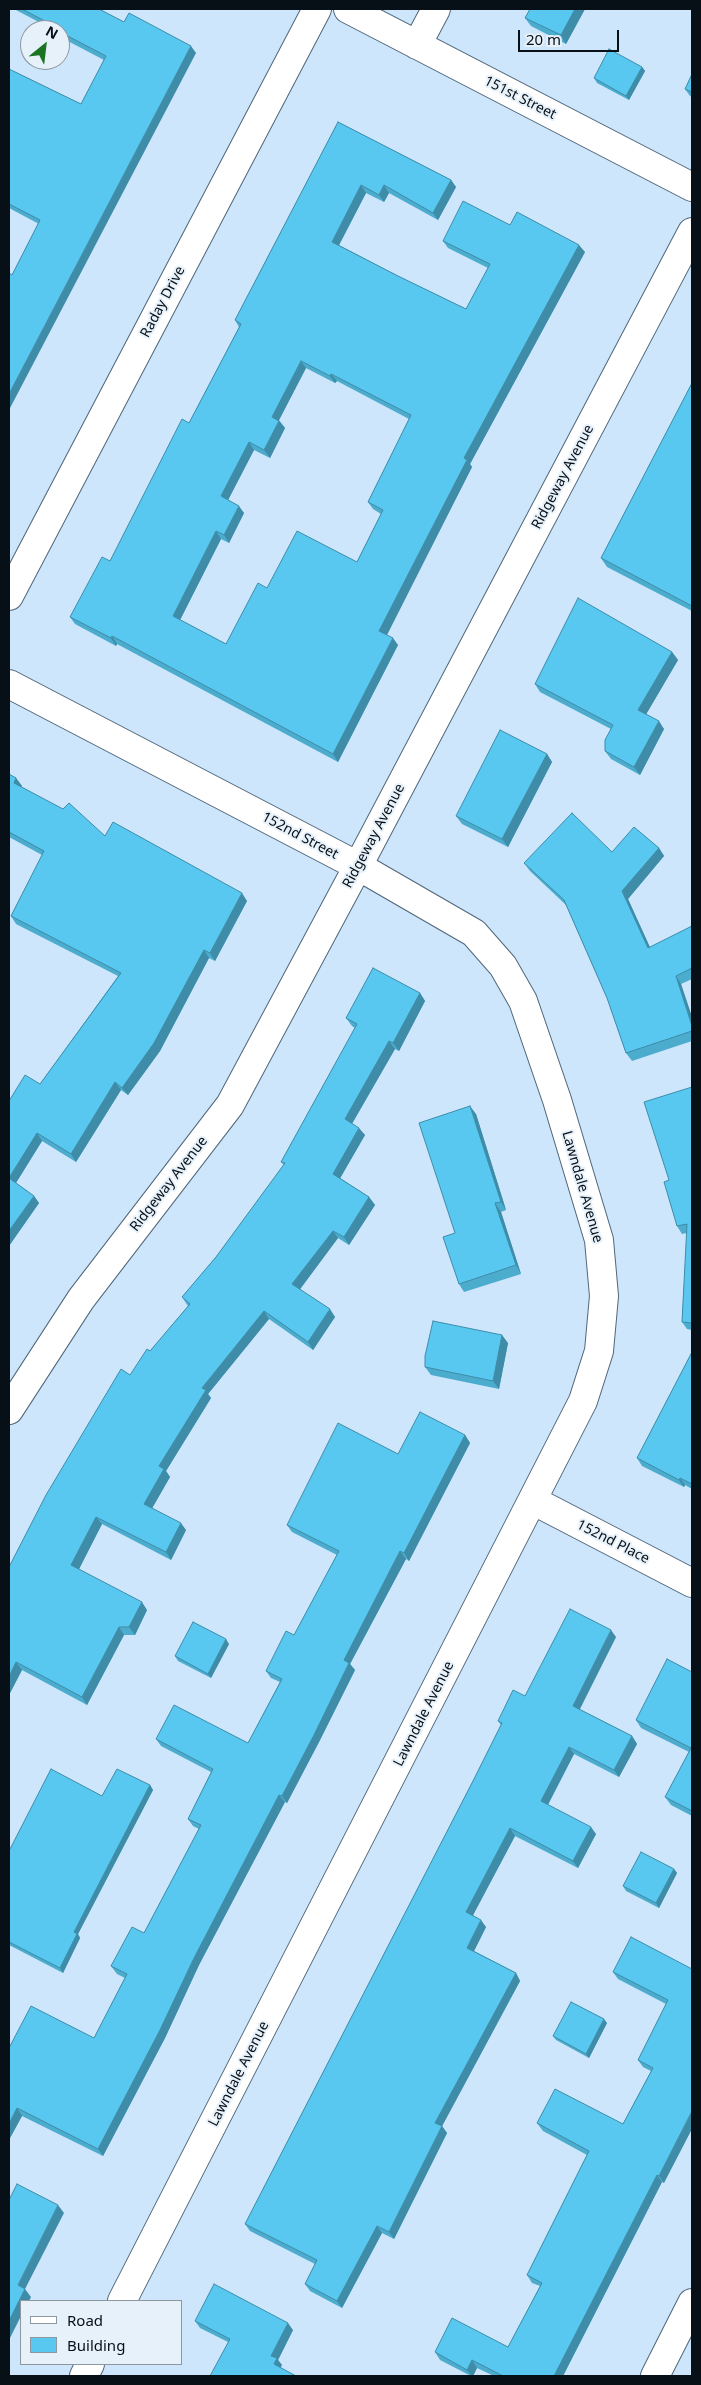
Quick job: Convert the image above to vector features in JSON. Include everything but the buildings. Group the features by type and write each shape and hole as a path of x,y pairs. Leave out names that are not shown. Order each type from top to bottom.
{"street":[{"name":"Raday Drive","path":"9,596 317,9"},
{"name":"151st Street","path":"348,9 692,187"},
{"path":"417,45 436,9"},
{"name":"Ridgeway Avenue","path":"9,1410 80,1299 230,1106 692,232"},
{"name":"152nd Street","path":"9,684 358,866 474,933 503,966 523,1001 557,1100"},
{"name":"Lawndale Avenue","path":"123,2300 534,1501 583,1401 599,1351 604,1296 599,1240 557,1100"},
{"name":"152nd Place","path":"534,1501 692,1583"},
{"path":"655,2376 692,2303"}]}
